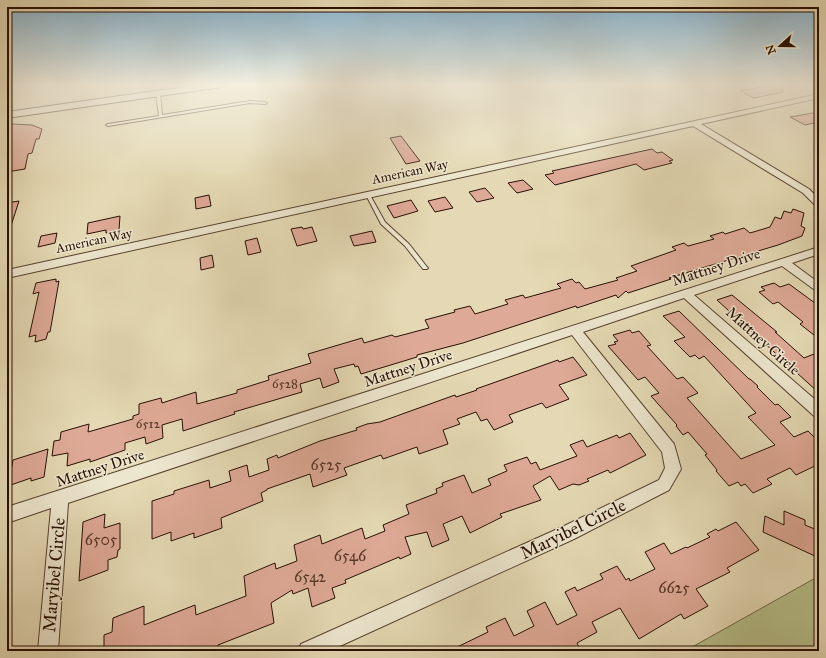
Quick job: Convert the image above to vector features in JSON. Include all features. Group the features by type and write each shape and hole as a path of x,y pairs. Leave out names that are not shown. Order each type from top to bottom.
{"street":[{"name":"American Way","path":"7,274 732,115"},
{"path":"694,123 806,191 819,204"},
{"name":"Mattney Drive","path":"7,515 819,250"},
{"path":"784,262 819,289"},
{"name":"Mattney Circle","path":"686,294 819,412"},
{"name":"Maryibel Circle","path":"308,651 568,533 664,485 673,470 669,449 575,330"},
{"name":"Maryibel Circle","path":"48,651 60,498"}],"lane":[{"path":"108,125 168,115"},
{"path":"368,195 382,223 407,245 425,268"}],"green space":[{"path":"819,576 819,651 685,651"}],"building":[{"path":"803,115 819,115 819,122 805,125 790,117"},
{"path":"12,124 32,125 42,129 39,139 36,139 32,153 28,154 25,169 7,172 7,128"},
{"path":"401,136 420,161 406,164 390,138"},
{"path":"652,149 657,153 662,152 673,160 669,161 672,163 644,170 636,164 555,185 545,175 554,173 552,171"},
{"path":"523,180 533,189 517,193 508,183"},
{"path":"485,188 494,198 477,202 469,192"},
{"path":"209,195 211,206 196,209 195,198"},
{"path":"445,197 453,208 435,212 428,201"},
{"path":"411,200 418,211 394,218 387,206"},
{"path":"19,201 9,232 7,232 7,203"},
{"path":"793,209 804,213 801,226 805,228 802,236 778,245 669,278 671,279 628,293 626,291 618,298 616,295 577,308 576,306 463,343 417,355 417,357 361,374 358,366 355,367 354,364 334,369 339,382 323,388 320,378 300,384 302,392 234,412 235,414 183,431 182,419 162,425 163,438 146,444 145,437 125,443 125,450 90,462 90,459 67,466 68,453 52,456 54,441 60,440 61,432 89,424 88,432 133,419 133,416 139,414 139,404 161,398 162,403 196,392 197,404 237,393 237,390 269,380 268,376 311,363 308,354 362,338 364,343 392,335 395,337 429,328 425,320 455,312 454,310 470,306 475,314 508,304 505,300 523,295 525,298 561,288 557,284 572,279 576,283 579,282 585,289 618,280 616,278 637,271 631,266 676,250 672,247 684,243 688,246 714,239 710,236 723,232 725,234 744,228 750,233 770,227 775,217 781,219 784,211 791,213"},
{"path":"120,216 119,230 106,233 106,230 87,234 88,223"},
{"path":"302,227 303,229 312,227 317,241 297,246 291,229"},
{"path":"372,231 376,242 354,246 350,236"},
{"path":"57,233 55,243 38,247 41,236"},
{"path":"257,238 261,252 248,255 245,241"},
{"path":"212,255 214,267 201,270 200,258"},
{"path":"56,279 56,282 59,281 50,332 48,332 46,339 35,342 36,335 29,337 39,292 33,294 36,283"},
{"path":"774,283 780,287 789,284 819,306 819,339 800,324 803,322 778,302 773,304 759,292 765,290 761,287"},
{"path":"732,295 777,332 775,332 804,358 814,354 819,358 819,393 717,300"},
{"path":"679,311 758,386 757,387 775,405 778,404 791,417 780,422 794,437 808,431 819,442 819,464 796,475 790,468 767,479 772,484 753,493 745,484 741,486 738,482 729,486 705,455 707,454 688,432 683,435 676,426 677,425 651,396 659,393 645,377 638,380 608,346 616,344 614,342 618,341 613,335 630,330 632,333 639,331 651,345 647,346 677,379 683,377 698,393 687,398 741,459 775,445 748,417 756,413 704,356 699,359 695,355 690,357 674,341 685,337 663,316"},
{"path":"573,357 587,375 559,385 569,399 546,408 542,403 509,415 513,422 494,430 487,419 481,421 476,412 457,419 460,424 443,430 448,444 419,454 417,447 383,459 381,455 344,468 347,475 313,487 310,474 267,489 261,493 263,501 221,518 222,528 194,538 194,533 171,541 171,532 152,539 152,501 174,494 174,491 209,480 210,488 231,481 229,471 247,465 249,477 269,470 267,459 277,455 278,458 320,441 357,430 356,428 367,424 380,422 455,395 456,397 477,390 476,389 558,360 559,362"},
{"path":"630,433 646,455 610,473 608,470 587,479 589,481 579,485 573,484 559,490 550,476 533,486 541,500 500,514 502,517 470,533 462,516 443,524 449,540 432,547 427,532 405,537 411,554 400,559 399,557 345,580 346,583 332,588 335,598 312,607 308,588 293,594 292,590 271,603 274,623 218,645 219,651 104,651 104,635 112,632 113,618 144,606 144,625 195,605 196,615 246,596 244,576 275,563 276,569 297,561 294,545 320,535 322,544 362,528 365,539 385,531 383,525 409,514 406,505 437,493 436,489 443,486 442,483 464,475 472,493 491,485 488,479 507,471 504,465 527,457 531,464 536,462 540,470 577,456 570,445 583,440 587,447 617,435 619,438"},
{"path":"48,449 44,477 31,481 31,478 8,486 13,460"},
{"path":"784,511 805,520 805,525 817,530 817,557 763,532 765,516 784,525"},
{"path":"105,514 104,528 120,523 120,549 118,550 117,557 108,560 108,570 79,581 83,522"},
{"path":"736,522 759,550 727,568 730,572 696,589 708,606 684,619 681,614 639,639 620,608 592,622 597,632 577,643 581,651 449,651 488,632 486,627 505,618 514,636 534,626 527,611 545,602 557,625 577,615 565,592 575,587 577,591 603,579 600,574 617,566 626,580 629,578 630,581 655,569 645,552 664,543 671,554 710,537 707,534 716,529 718,531"}]}
